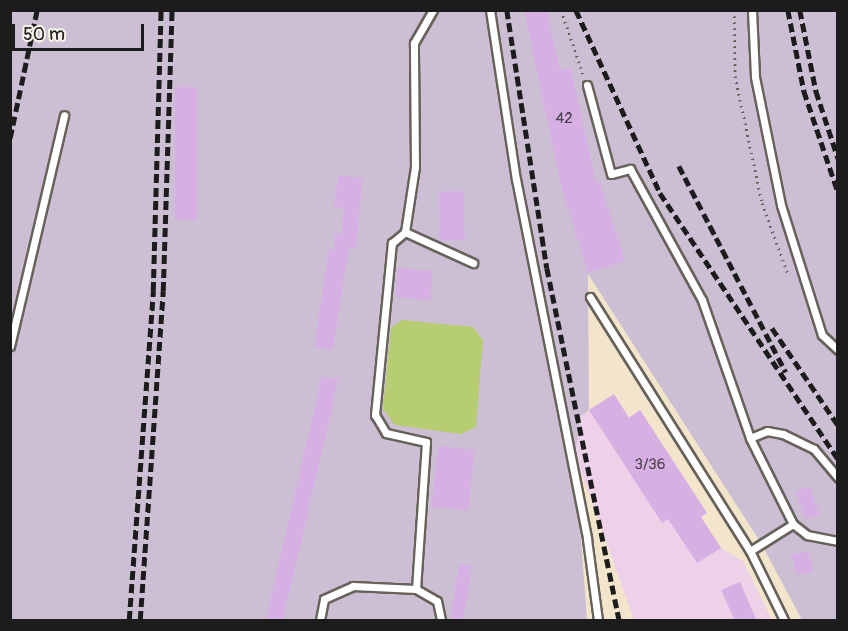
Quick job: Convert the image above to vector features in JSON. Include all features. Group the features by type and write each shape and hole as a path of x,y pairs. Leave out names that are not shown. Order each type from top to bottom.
{"lane":[{"path":"416,589 426,442 386,433 375,415 392,243 405,232 415,167 414,43 434,10"},
{"path":"490,10 516,179 587,539 598,621"},
{"path":"752,10 755,77 781,205 822,335 837,350"},
{"path":"587,85 611,174 630,169 702,300 750,438 793,524 807,535 837,541"},
{"path":"10,346 64,115"},
{"path":"405,232 473,263"},
{"path":"590,297 750,551 784,621"},
{"path":"750,438 767,431 783,434 814,448 837,478"},
{"path":"750,551 793,524"},
{"path":"320,621 324,599 353,586 416,589 437,601 441,621"}],"path":[{"path":"561,10 587,85"},
{"path":"734,10 735,76"}],"shaded area":[{"path":"10,11 837,11 837,620 802,620 761,543 588,274 589,410 581,416 575,455 587,620 11,620"},
{"path":"614,394 629,417 640,410 707,513 701,517 721,548 743,561 772,620 634,620 575,455 581,416"}],"green space":[{"path":"402,320 473,327 483,340 476,427 461,434 395,425 383,409 391,328"}],"building":[{"path":"524,10 547,10 560,70 571,68 596,183 600,182 625,261 588,273 560,182"},
{"path":"175,87 197,87 197,220 175,220"},
{"path":"338,175 363,178 356,248 349,247 333,350 314,347 329,249 334,249 335,234 341,234 344,208 334,207"},
{"path":"439,191 464,191 465,240 440,240"},
{"path":"398,268 433,271 430,300 395,297"},
{"path":"322,376 339,380 283,620 266,620"},
{"path":"614,394 629,418 640,410 707,513 701,517 721,548 697,563 668,519 662,523 589,410"},
{"path":"438,446 475,450 468,511 432,507"},
{"path":"809,486 820,514 806,519 795,491"},
{"path":"808,551 813,571 797,575 792,555"},
{"path":"459,564 472,566 463,620 450,620"},
{"path":"740,582 757,621 735,621 721,590"}],"railway":[{"path":"10,138 37,10"},
{"path":"129,620 153,291 161,10"},
{"path":"140,620 163,291 172,10"},
{"path":"507,10 547,268 619,620"},
{"path":"576,10 660,193 838,459"},
{"path":"788,10 804,91 838,192"},
{"path":"800,10 816,91 838,158"},
{"path":"679,166 786,372"},
{"path":"772,328 838,425"}]}
